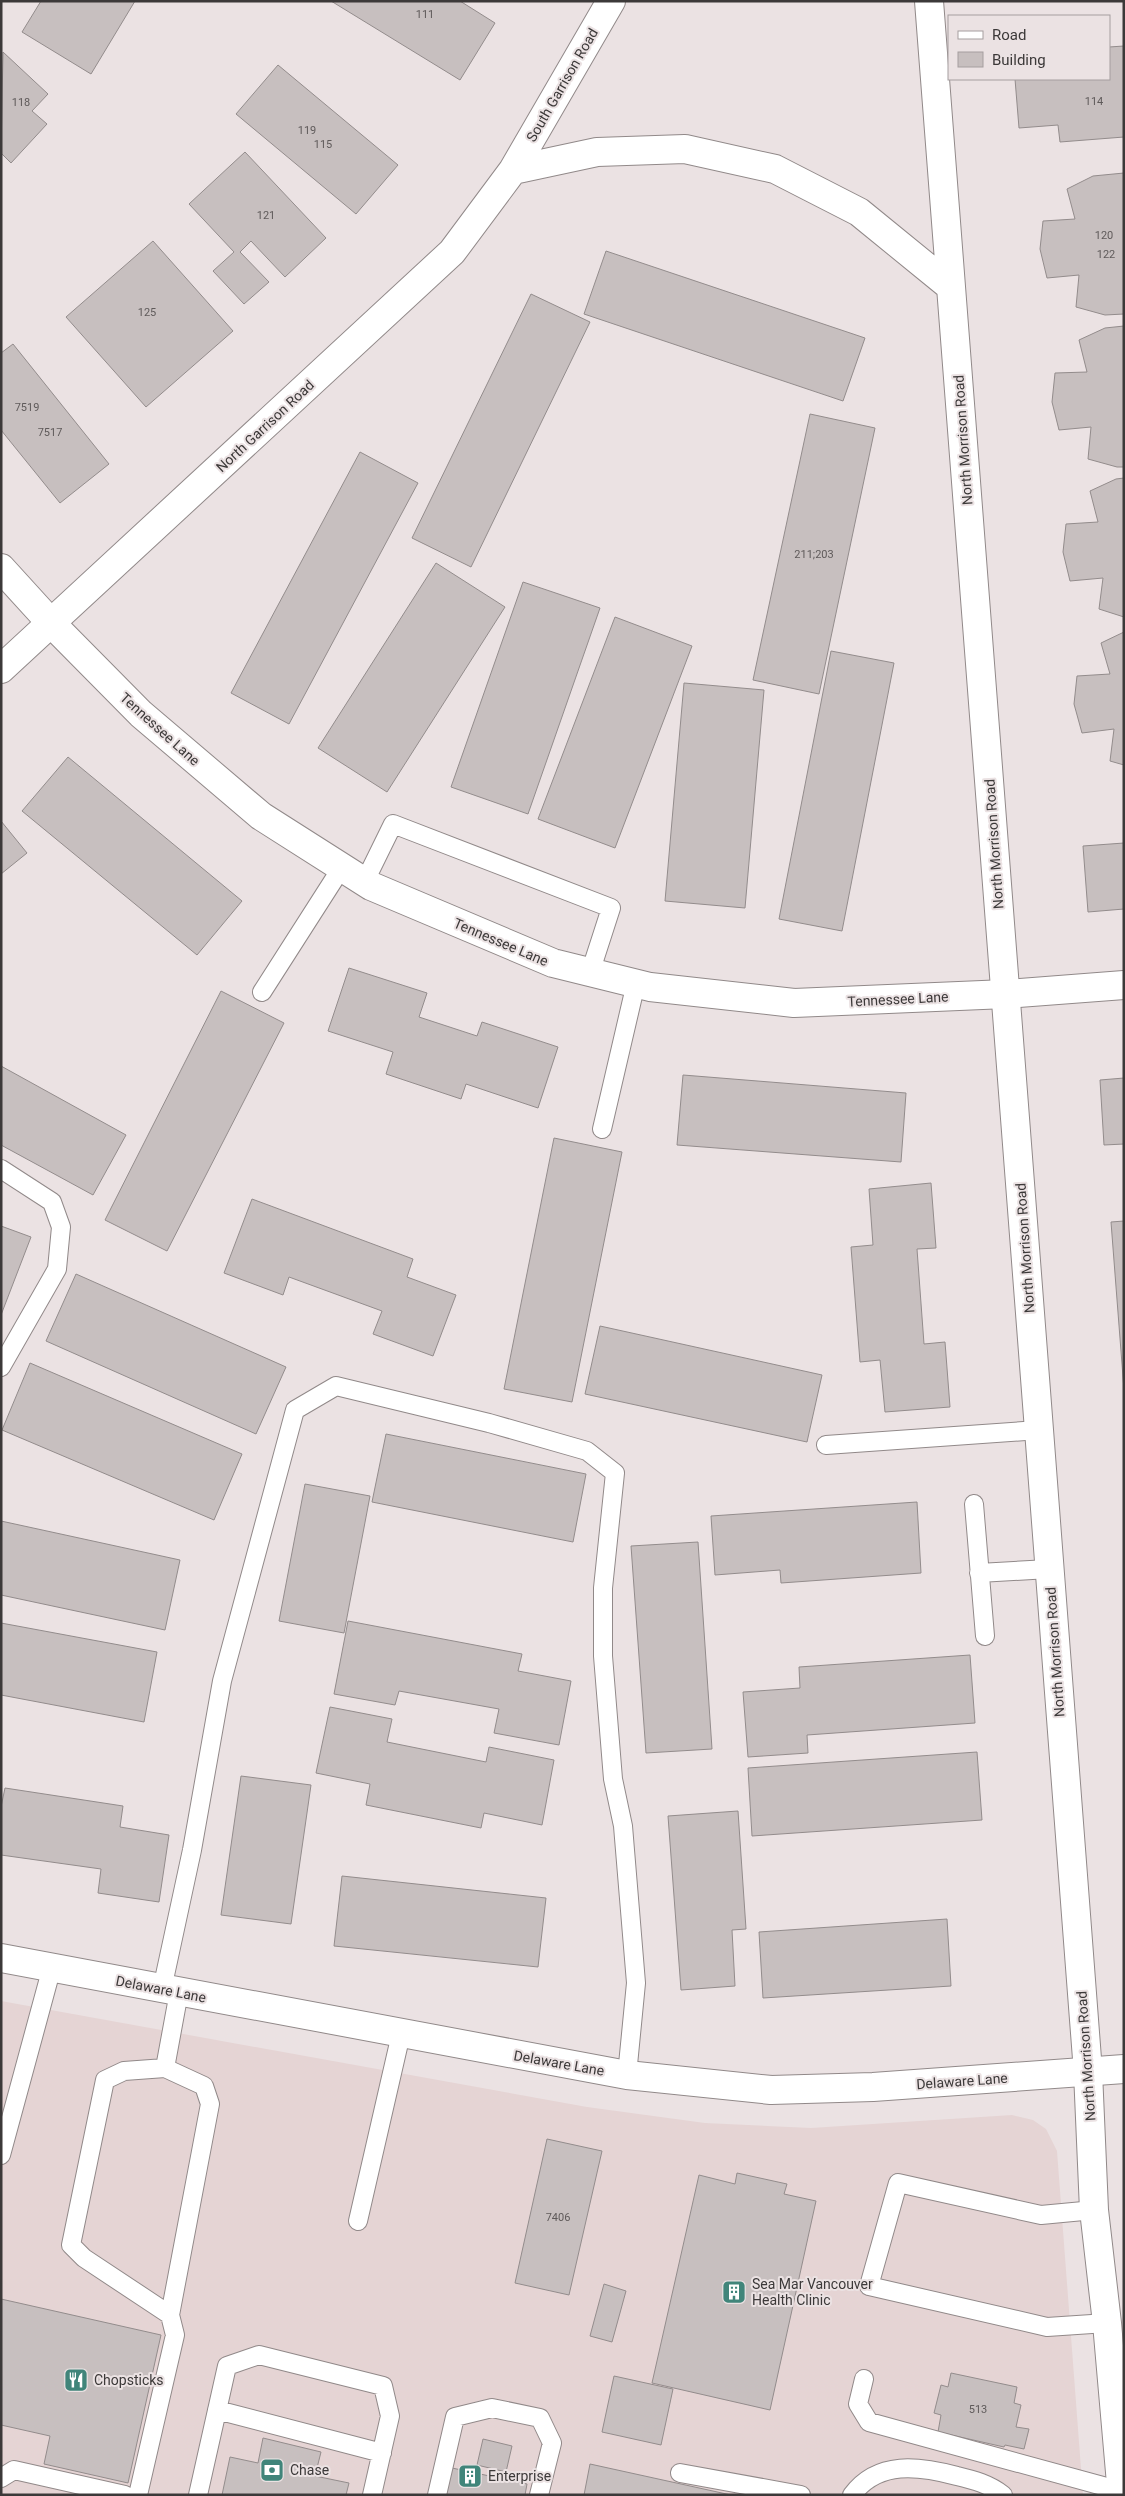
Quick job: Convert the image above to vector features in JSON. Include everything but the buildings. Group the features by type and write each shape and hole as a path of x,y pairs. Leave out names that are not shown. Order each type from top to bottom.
{"street":[{"name":"South Garrison Road","path":"513,170 611,1"},
{"name":"North Morrison Road","path":"929,1 1088,2072 1094,2210 1107,2323 1122,2493"},
{"path":"513,170 597,152 684,149 774,169 859,212 951,286"},
{"name":"North Garrison Road","path":"1,669 52,624 452,252 513,170"},
{"name":"Tennessee Lane","path":"1,568 52,624 141,714 254,810 365,881 553,963 650,987 794,1003 1006,994 1124,985"},
{"name":"Delaware Lane","path":"1,1958 627,2075 771,2090 873,2087 1124,2069"}],"lane":[{"path":"365,881 393,824 610,908 590,973"},
{"path":"262,992 342,867"},
{"path":"602,1128 636,983"},
{"path":"1,1169 52,1202 61,1227 56,1269 1,1367"},
{"path":"165,2068 170,1990 222,1680 295,1410 336,1386 489,1423 587,1452 615,1473 603,1588 604,1656 613,1779 623,1826 636,1983 627,2075"},
{"path":"826,1445 1039,1430"},
{"path":"974,1504 985,1636"},
{"path":"979,1573 1049,1568"},
{"path":"1,2155 52,1967"},
{"path":"358,2221 401,2034"},
{"path":"138,2495 175,2335 170,2315 210,2104 204,2086 165,2068 124,2071 105,2080 71,2245 84,2258 170,2315"},
{"path":"1094,2210 1041,2215 898,2182 869,2286 1047,2327 1107,2323"},
{"path":"198,2495 227,2366 259,2356 383,2386 390,2416 372,2495"},
{"path":"864,2379 858,2404 869,2422 1122,2493"},
{"path":"437,2495 455,2417 492,2408 540,2418 552,2443 539,2495"},
{"path":"217,2410 382,2453"},
{"path":"852,2495 860,2483 879,2473 901,2466 930,2468 966,2478 991,2486 1003,2495"},
{"path":"1,2478 14,2470 125,2495"},
{"path":"680,2473 801,2495"}],"shaded area":[{"path":"1,2001 587,2107 705,2123 811,2128 1012,2115 1033,2120 1046,2129 1057,2151 1083,2495 1,2495"}],"place":[{"name":"Sea Mar Vancouver Health Clinic","path":"734,2292"},
{"name":"Chopsticks","path":"76,2380"},
{"name":"Chase","path":"272,2470"},
{"name":"Enterprise","path":"470,2476"}]}
